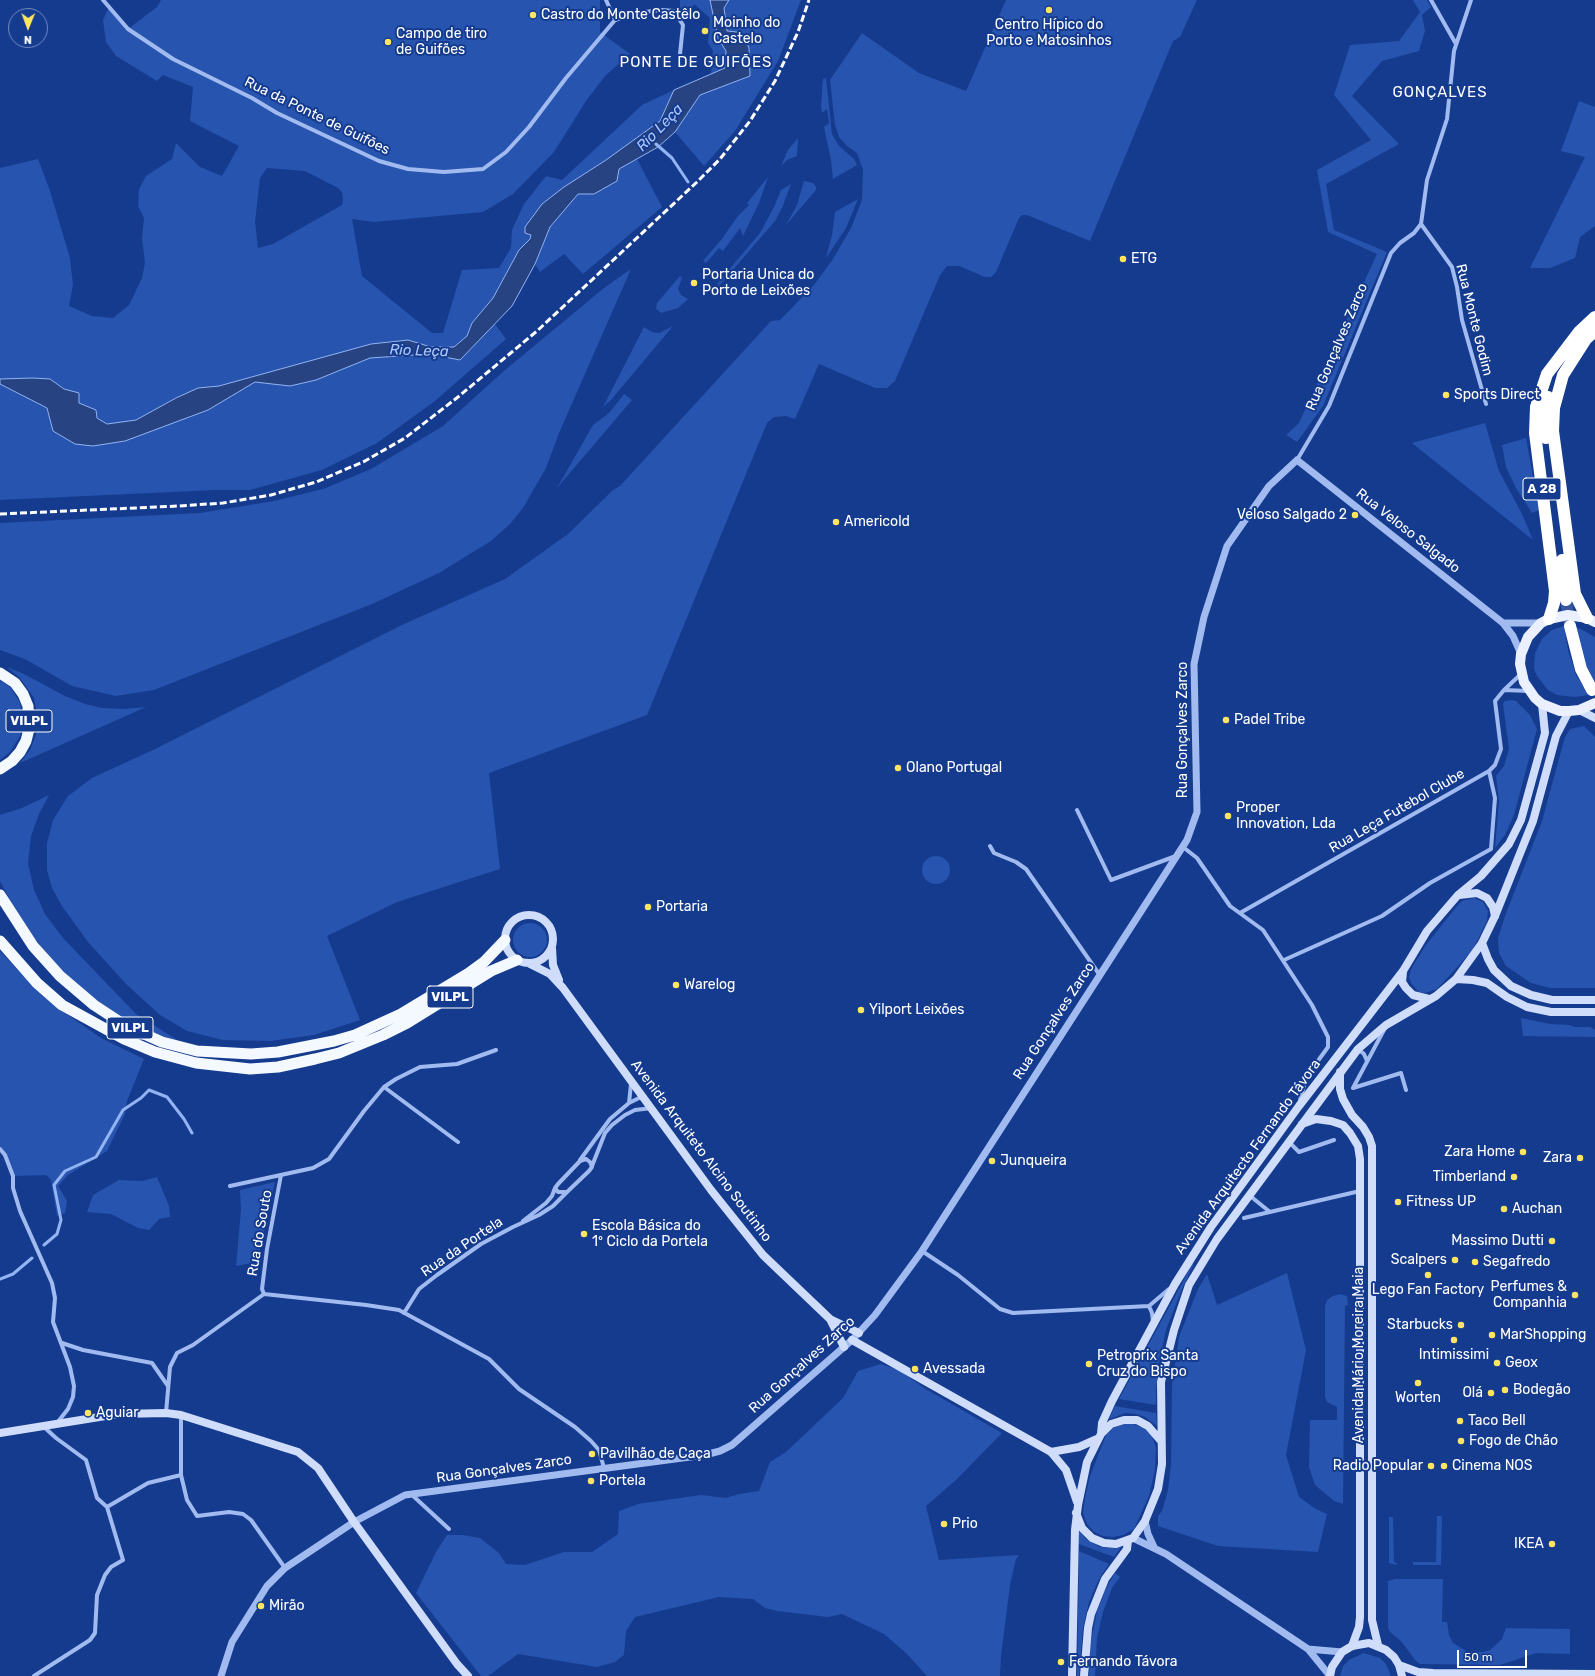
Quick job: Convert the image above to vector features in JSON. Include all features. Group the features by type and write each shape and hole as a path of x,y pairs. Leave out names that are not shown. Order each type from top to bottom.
{"highway":[{"path":"1566,600 1545,432 1545,407 1556,363 1579,332 1595,317"},
{"path":"1591,620 1575,594 1553,431 1554,408 1563,375 1586,339 1595,331"},
{"name":"A 28","path":"1545,621 1554,603 1555,591 1535,433 1536,407 1547,374 1556,363"},
{"path":"1570,626 1581,669 1592,690"},
{"name":"VILPL","path":"0,673 15,683 23,694 28,706 29,718 29,729 26,741 12,761 0,769"},
{"name":"VILPL","path":"0,895 33,946 60,976 94,1005 126,1026 162,1042 196,1051 251,1054 278,1052 334,1041 355,1035 401,1014 468,973 484,962 505,940"},
{"name":"VILPL","path":"0,941 37,983 62,1005 124,1038 155,1052 196,1063 250,1069 278,1067 321,1058 339,1053 383,1036 420,1016 492,971 517,960"}],"main road":[{"path":"1591,620 1568,615 1545,621 1528,637 1521,654 1521,673 1529,691 1542,704 1551,708 1574,711 1595,718"},
{"name":"Avenida Arquitecto Fernando Távora","path":"1072,1676 1074,1530 1077,1509 1087,1462 1099,1436 1102,1423 1112,1401 1154,1326 1175,1284 1211,1227 1299,1106 1403,971 1427,931 1458,895 1481,876 1509,844 1521,820 1545,733 1542,704"},
{"path":"1574,711 1595,704"},
{"name":"Avenida Arquitecto Fernando Távora","path":"1084,1676 1088,1628 1091,1614 1105,1579 1126,1549 1130,1539 1145,1521 1158,1489 1162,1464 1161,1382 1174,1330 1189,1285 1217,1239 1358,1049 1386,1025 1436,996 1456,979 1482,943 1495,916 1533,821 1556,736 1574,711"},
{"path":"1458,895 1477,893 1487,898 1494,907 1495,916"},
{"path":"525,915 536,915 550,926 554,937 552,948 542,959 528,963 517,960 509,952 505,940 507,929 514,920 525,915"},
{"path":"1482,943 1494,970 1512,986 1531,996 1552,1000 1595,1000"},
{"name":"Avenida Arquiteto Alcino Soutinho","path":"552,948 553,965 563,988"},
{"name":"Avenida Arquiteto Alcino Soutinho","path":"528,963 550,974 563,988 630,1077 716,1196 763,1255 830,1320 844,1347"},
{"path":"1403,971 1402,982 1406,988 1413,995 1429,999"},
{"path":"1456,979 1488,983 1507,997 1528,1007 1551,1012 1595,1012"},
{"name":"Avenida Mário Moreira Maia","path":"1340,1072 1340,1090 1343,1099 1352,1115 1363,1127 1372,1146 1372,1620 1378,1646"},
{"name":"Avenida Mário Moreira Maia","path":"1301,1124 1316,1119 1331,1121 1343,1125 1350,1132 1358,1146 1360,1159 1360,1617 1352,1646"},
{"name":"Avenida Arquiteto Alcino Soutinho","path":"830,1320 858,1333"},
{"path":"852,1340 1051,1452 1066,1470 1074,1488 1082,1528 1092,1538 1104,1543 1116,1544 1130,1539"},
{"path":"0,1432 55,1425 118,1414 166,1413 181,1415 298,1452 318,1468 354,1522 457,1664 468,1676"},
{"path":"1051,1452 1078,1447 1099,1436 1111,1424 1124,1420 1137,1420 1152,1430 1162,1442"},
{"path":"1330,1676 1332,1667 1342,1652 1352,1646 1365,1644 1378,1646 1394,1657 1399,1665 1402,1676"},
{"path":"1399,1665 1418,1672 1433,1673 1595,1674"}],"street":[{"name":"Rua da Ponte de Guifões","path":"103,0 128,29 166,55 206,77 252,98 277,113 379,160 408,169 444,172 483,169 506,152 529,127 566,78 615,20"},
{"path":"606,0 615,20 635,13 662,10 674,11 683,25 680,54"},
{"path":"1430,0 1456,44"},
{"path":"1421,224 1427,180 1447,119 1454,51 1471,0"},
{"name":"Rua Monte Godim","path":"1421,224 1452,266 1462,320 1486,404"},
{"name":"Rua Gonçalves Zarco","path":"221,1676 232,1642 267,1586 285,1568 354,1522 405,1495 705,1455 732,1445 852,1340 894,1291 1187,840 1197,812 1194,664 1204,617 1227,546 1269,486 1297,460 1329,406 1391,253 1400,243 1414,233 1421,224"},
{"name":"Rua Veloso Salgado","path":"1297,460 1503,623 1513,636 1521,654"},
{"path":"1503,623 1545,621"},
{"name":"Rua Leça Futebol Clube","path":"1240,913 1489,771 1495,765 1501,749 1495,702 1504,690 1521,673"},
{"path":"1504,690 1529,691"},
{"path":"1284,960 1382,916 1430,883 1490,849 1494,798 1489,771"},
{"path":"1077,810 1111,880 1177,855"},
{"path":"990,846 994,853 1016,862 1026,869 1099,974"},
{"path":"1183,847 1197,858 1230,906 1263,930 1312,1005 1329,1042 1328,1047 1307,1076 1299,1106"},
{"path":"1386,1025 1371,1056 1352,1088 1401,1073 1406,1090"},
{"path":"1358,1049 1364,1054 1367,1061"},
{"path":"230,1186 313,1168 330,1159 364,1111 384,1087 420,1067 457,1064 496,1050"},
{"path":"629,1103 631,1090 630,1077"},
{"path":"384,1087 458,1142"},
{"name":"Rua da Portela","path":"521,1222 546,1203 552,1196 555,1188 586,1154 604,1126 629,1103 643,1096"},
{"name":"Rua da Portela","path":"404,1313 419,1289 437,1275 481,1244 521,1222 539,1215 553,1206 592,1167 605,1133 612,1125 624,1115 635,1110 652,1108"},
{"path":"1289,1142 1299,1152 1334,1140"},
{"path":"0,1150 5,1155 13,1176 13,1188 20,1211 52,1283 55,1298 53,1322 70,1367 74,1386 73,1397 68,1409 55,1425"},
{"path":"575,1165 586,1159 590,1162 592,1167"},
{"name":"Rua do Souto","path":"264,1294 262,1289 266,1256 281,1175"},
{"path":"555,1188 558,1192 567,1192"},
{"path":"1244,1218 1360,1191"},
{"path":"1249,1195 1270,1212"},
{"path":"922,1250 958,1274 1006,1312 1149,1306 1175,1284"},
{"path":"166,1413 170,1367 177,1353 194,1345 264,1294 392,1309 404,1313 489,1360 519,1389 575,1427 591,1441 599,1450 604,1468"},
{"path":"1149,1306 1152,1313 1154,1326"},
{"path":"62,1343 83,1350 152,1364 168,1386"},
{"path":"181,1415 181,1475 187,1500 197,1516 229,1512 243,1514 251,1520 285,1568"},
{"path":"34,1676 90,1640 95,1632 97,1595 105,1575 111,1567 123,1560 107,1507 97,1498 86,1460 56,1438 43,1426"},
{"path":"107,1507 148,1483 181,1475"},
{"path":"411,1494 449,1530"},
{"path":"1145,1521 1148,1534 1154,1548"},
{"path":"1130,1539 1154,1548 1308,1649 1330,1676"},
{"path":"1308,1649 1342,1652"}],"shaded area":[{"path":"161,0 600,0 600,32 630,54 605,76 586,101 554,152 513,194 483,212 374,222 352,219 362,276 432,333 443,333 462,270 499,268 511,248 512,230 524,204 546,176 562,180 642,105 674,90 660,121 606,160 564,187 531,235 527,244 519,250 493,298 472,323 467,336 454,347 431,347 408,340 371,344 219,386 198,388 176,398 136,420 107,424 97,418 96,410 79,403 79,393 64,389 50,379 0,379 0,168 38,159 50,191 70,258 73,285 69,306 92,316 113,318 129,305 142,278 145,263 142,238 144,218 138,206 139,189 146,176 172,159 176,143 200,167 222,176 239,146 190,121 193,87 163,75 157,81 116,56 106,42 103,20 109,7 128,29 157,7","holes":["267,168 305,171 338,188 342,192 342,205 273,244 258,248 255,222 260,178"]},
{"path":"680,0 710,0 718,38 726,51 725,68 711,74 713,51 708,43 710,18 694,4 691,12 680,10"},
{"path":"729,0 801,0 778,61 735,131 704,166 675,132 700,95 750,76 749,48 743,35 737,32 727,31 724,8"},
{"path":"1006,0 1197,0 1180,37 1173,41 1090,241 1027,215 1022,215 1019,218 996,272 991,277 985,277 959,266 947,266 940,275 895,381 887,388 875,388 819,364 795,419 786,416 774,417 767,423 647,715 489,773 500,869 397,902 327,936 360,1020 314,1035 271,1041 223,1040 187,1031 160,1015 126,984 88,942 62,906 52,888 47,870 47,843 53,820 68,796 92,778 155,749 404,624 505,579 568,534 613,490 620,486 771,321 780,320 814,285 833,259 851,228 862,200 863,170 857,153 847,146 839,137 835,125 830,80 862,33 919,73 966,91"},
{"path":"1413,0 1427,0 1431,7 1422,15 1425,31 1419,51 1382,61 1352,96 1399,144 1326,184 1334,230 1387,252 1323,406 1297,442 1286,435 1299,423 1377,254 1328,232 1317,170 1371,140 1334,95 1350,45 1399,41 1420,12"},
{"path":"826,78 832,134 839,146 854,159 857,165 833,179 831,160 824,127 829,123 827,109 822,113 821,107 823,79"},
{"path":"1579,101 1595,107 1595,226 1580,237 1575,258 1550,268 1530,268 1585,157 1561,151"},
{"path":"798,138 797,156 787,160 781,166 788,150"},
{"path":"637,159 662,207 583,274 564,254 540,272 535,264 550,227 578,194 594,194 617,181 619,169"},
{"path":"768,177 759,203 743,236 740,228 723,251 719,248 706,263 703,261 721,240 738,216 749,205 747,203"},
{"path":"804,181 813,183 816,190 786,225 797,205"},
{"path":"791,184 782,208 775,221 719,286 717,284 760,233 781,190"},
{"path":"858,199 846,228 826,258 832,235 835,212"},
{"path":"631,269 559,433 546,468 523,508 510,524 491,541 439,573 372,604 154,690 116,696 72,686 25,659 0,650 0,523 200,513 274,501 323,489 371,469 443,426 505,370 604,288"},
{"path":"680,276 682,278 678,289 681,295 688,299 678,308 661,313 656,309 657,303"},
{"path":"495,324 506,339 435,401 377,443 322,470 250,490 215,490 0,500 0,384 47,408 53,431 168,424 208,410 255,381 290,386 316,380 370,358 429,354 460,360"},
{"path":"673,326 611,400 603,407 644,327 652,332 659,333"},
{"path":"624,394 632,400 557,488 593,425 609,413"},
{"path":"1485,423 1499,471 1522,514 1533,540 1412,443"},
{"path":"1526,438 1539,510 1532,513 1516,488 1506,467 1502,445"},
{"path":"1564,626 1568,650 1576,675 1588,695 1575,697 1557,695 1548,690 1537,676 1534,669 1535,653 1542,639 1552,630"},
{"path":"1577,627 1595,637 1595,686 1587,672 1578,645"},
{"path":"7,667 24,674 65,696 85,704 102,708 125,709 146,707 20,763 30,750 36,735 38,719 34,698 20,678"},
{"path":"0,680 11,688 20,703 23,718 20,736 10,752 0,760"},
{"path":"1505,701 1516,701 1530,715 1537,729 1514,815 1505,835 1495,848 1499,801 1496,776 1504,766 1509,749 1503,704"},
{"path":"1584,726 1595,737 1595,988 1550,988 1531,983 1506,966 1499,953 1498,938 1542,821 1565,737 1570,729"},
{"path":"49,795 39,814 31,836 28,863 34,890 45,914 63,938 136,1014 182,1043 149,1031 112,1012 81,989 55,963 32,935 11,902 0,881 0,815 22,808"},
{"path":"936,856 946,860 950,870 946,880 936,884 926,880 922,870 926,860"},
{"path":"1474,898 1483,902 1488,911 1487,921 1472,951 1437,989 1425,993 1419,992 1411,983 1409,977 1411,969 1426,945 1457,906 1462,901"},
{"path":"533,923 540,925 545,930 547,940 545,950 540,955 527,957 520,955 515,950 513,937 515,930 520,925"},
{"path":"0,951 22,975 58,1008 101,1038 144,1059 127,1101 125,1114 107,1151 68,1175 58,1186 67,1201 65,1213 57,1216 51,1180 46,1175 13,1176 0,1149"},
{"path":"1521,1018 1550,1024 1590,1027 1595,1030 1595,1037 1523,1036"},
{"path":"157,1177 169,1206 170,1217 159,1219 149,1230 138,1228 111,1214 87,1212 93,1195 119,1180 143,1181"},
{"path":"275,1182 257,1262 236,1266 241,1210 240,1190"},
{"path":"1193,1263 1194,1264 1182,1289 1166,1330 1159,1363 1156,1405 1119,1399"},
{"path":"1287,1273 1306,1350 1286,1455 1299,1497 1316,1509 1327,1514 1318,1552 1218,1546 1158,1526 1158,1516 1162,1511 1168,1490 1171,1465 1172,1384 1179,1337 1198,1289 1207,1274 1217,1305"},
{"path":"1340,1294 1347,1296 1348,1305 1345,1306 1343,1504 1334,1501 1315,1485 1309,1467 1310,1420 1337,1420 1337,1407 1327,1402 1325,1397 1325,1306 1327,1300"},
{"path":"881,1364 899,1370 924,1388 1002,1433 956,1480 926,1506 939,1560 1019,1555 1016,1559 1010,1585 1000,1676 927,1676 907,1654 884,1634 842,1614 828,1617 777,1611 765,1608 753,1599 719,1597 635,1617 626,1631 624,1655 615,1662 597,1667 518,1654 488,1676 481,1676 416,1593 436,1552 447,1535 463,1535 480,1538 499,1553 506,1564 525,1565 564,1552 592,1552 618,1534 619,1511 638,1504 701,1495 726,1498 739,1494 759,1491 770,1462 786,1452 843,1398 858,1371"},
{"path":"1115,1406 1156,1413 1157,1426 1145,1417 1136,1414 1126,1413 1109,1419"},
{"path":"1124,1424 1134,1424 1144,1428 1152,1436 1156,1448 1155,1470 1149,1496 1134,1529 1123,1535 1113,1537 1103,1536 1094,1532 1087,1524 1083,1513 1085,1498 1090,1476 1106,1435 1113,1428"},
{"path":"1437,1516 1442,1516 1441,1565 1413,1565 1413,1562 1436,1562"},
{"path":"1389,1517 1393,1517 1394,1562 1397,1563 1396,1565 1389,1563"},
{"path":"1079,1530 1086,1539 1098,1546 1105,1548 1122,1546 1114,1557 1079,1544"},
{"path":"1079,1551 1109,1564 1099,1579 1089,1602 1083,1628 1079,1676 1077,1676"},
{"path":"1115,1573 1120,1577 1112,1588 1103,1612 1097,1638 1095,1676 1089,1676 1090,1646 1097,1611 1107,1586"},
{"path":"1395,1579 1443,1579 1442,1622 1447,1622 1449,1635 1453,1643 1468,1652 1483,1652 1490,1650 1502,1639 1506,1628 1570,1629 1570,1654 1536,1653 1500,1665 1420,1664 1388,1628 1388,1581"},
{"path":"1364,1653 1380,1658 1386,1664 1391,1676 1340,1676 1343,1666 1349,1660"}],"water":[{"name":"Rio Leça","path":"710,0 729,0 724,8 727,31 737,32 743,35 749,48 750,76 700,95 675,132 658,147 619,169 617,181 594,194 578,194 550,227 535,264 512,306 460,360 429,354 370,358 316,380 290,386 255,382 208,410 125,441 93,446 75,444 53,431 47,408 0,384 0,379 50,379 64,389 79,393 79,403 96,410 97,418 107,424 136,420 176,398 198,388 219,386 371,344 408,340 431,347 454,347 467,336 472,323 493,298 519,250 530,239 531,235 525,233 525,227 542,204 564,187 606,160 660,121 674,90 725,68 726,51 718,38"}],"waterway":[{"name":"Rio Leça","path":"656,144 672,158 688,182"},
{"path":"44,1245 57,1234 61,1220 54,1185 65,1171 96,1157 123,1110 141,1098 149,1090 167,1097 184,1119 192,1133"},
{"path":"0,1279 13,1274 32,1258"}],"tunnel":[{"path":"1566,600 1570,626"}],"railway":[{"path":"0,514 223,503 271,495 316,482 365,461 405,438 458,397 537,331 720,159 750,121 775,81 798,32 809,0"}],"place":[{"name":"Centro Hípico do Porto e Matosinhos","path":"1049,10"},
{"name":"Castro do Monte Castêlo","path":"533,15"},
{"name":"Moinho do Castelo","path":"705,31"},
{"name":"Campo de tiro de Guifões","path":"388,42"},
{"name":"ETG","path":"1123,259"},
{"name":"Portaria Unica do Porto de Leixões","path":"694,283"},
{"name":"Sports Direct","path":"1446,395"},
{"name":"Veloso Salgado 2","path":"1355,515"},
{"name":"Americold","path":"836,522"},
{"name":"Padel Tribe","path":"1226,720"},
{"name":"Olano Portugal","path":"898,768"},
{"name":"Proper Innovation, Lda","path":"1228,816"},
{"name":"Portaria","path":"648,907"},
{"name":"Warelog","path":"676,985"},
{"name":"Yilport Leixões","path":"861,1010"},
{"name":"Zara Home","path":"1523,1152"},
{"name":"Zara","path":"1580,1158"},
{"name":"Junqueira","path":"992,1161"},
{"name":"Timberland","path":"1514,1177"},
{"name":"Fitness UP","path":"1398,1202"},
{"name":"Auchan","path":"1504,1209"},
{"name":"Escola Básica do 1º Ciclo da Portela","path":"584,1234"},
{"name":"Massimo Dutti","path":"1552,1241"},
{"name":"Scalpers","path":"1455,1260"},
{"name":"Segafredo","path":"1475,1262"},
{"name":"Lego Fan Factory","path":"1428,1275"},
{"name":"Perfumes & Companhia","path":"1575,1295"},
{"name":"Starbucks","path":"1461,1325"},
{"name":"MarShopping","path":"1492,1335"},
{"name":"Intimissimi","path":"1454,1340"},
{"name":"Geox","path":"1497,1363"},
{"name":"Petroprix Santa Cruz do Bispo","path":"1089,1364"},
{"name":"Avessada","path":"915,1369"},
{"name":"Worten","path":"1418,1383"},
{"name":"Bodegão","path":"1505,1390"},
{"name":"Olá","path":"1491,1393"},
{"name":"Aguiar","path":"88,1413"},
{"name":"Taco Bell","path":"1460,1421"},
{"name":"Fogo de Chão","path":"1461,1441"},
{"name":"Pavilhão de Caça","path":"592,1454"},
{"name":"Radio Popular","path":"1431,1466"},
{"name":"Cinema NOS","path":"1444,1466"},
{"name":"Portela","path":"591,1481"},
{"name":"Prio","path":"944,1524"},
{"name":"IKEA","path":"1552,1544"},
{"name":"Mirão","path":"261,1606"},
{"name":"Fernando Távora","path":"1061,1662"}],"district":[{"name":"PONTE DE GUIFÕES","path":"696,63"},
{"name":"GONÇALVES","path":"1440,93"}]}
